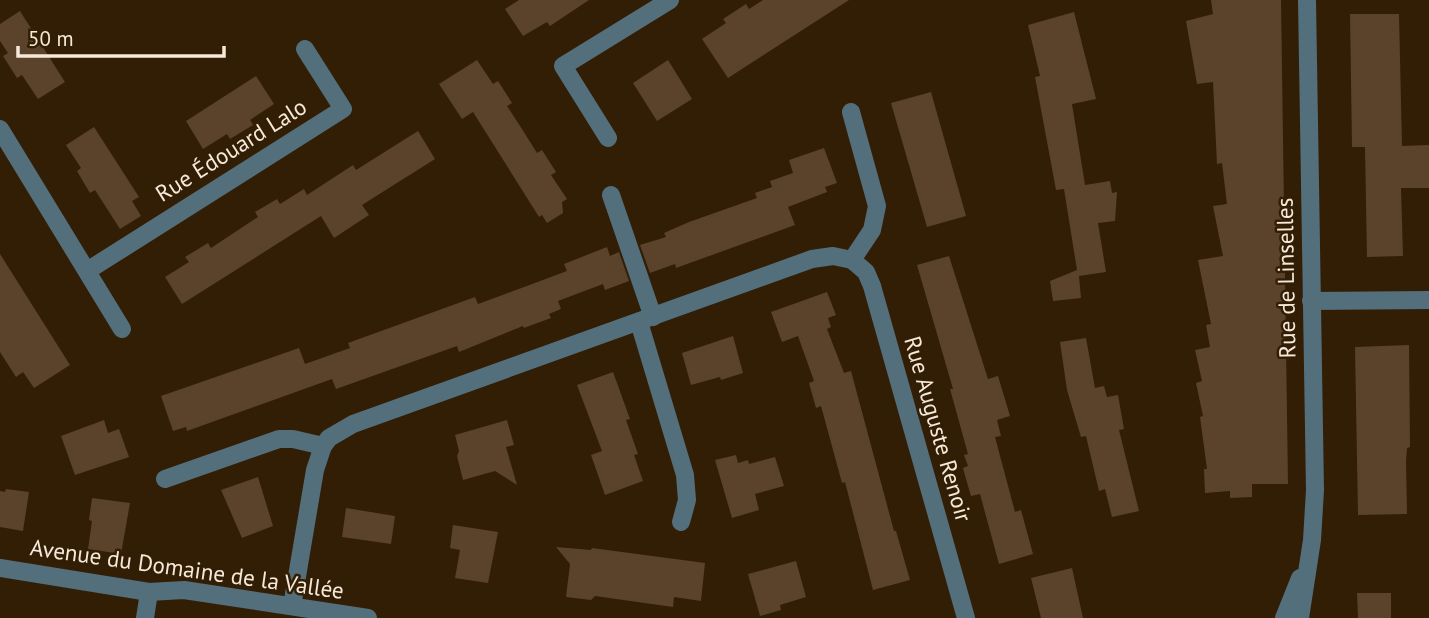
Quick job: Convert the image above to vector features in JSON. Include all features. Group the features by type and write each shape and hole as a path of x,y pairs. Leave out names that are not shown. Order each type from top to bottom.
{"street":[{"path":"608,138 563,66 643,7 670,0"},
{"name":"Rue de Linselles","path":"1300,618 1310,555 1314,499 1307,0"},
{"name":"Rue Édouard Lalo","path":"87,271 343,109 305,49"},
{"path":"292,606 315,470 323,446 338,431 820,257 839,256 852,260 872,230 877,206 851,112"},
{"path":"0,129 122,329"},
{"path":"611,195 646,319 685,475 687,500 681,522"},
{"name":"Rue Auguste Renoir","path":"852,260 866,272 872,286 966,618"},
{"path":"1311,301 1429,300"},
{"path":"165,479 279,439 306,441 323,446"},
{"name":"Rue de Linselles","path":"1284,618 1310,555"},
{"name":"Avenue du Domaine de la Vallée","path":"0,568 149,592 184,590 368,618"},
{"path":"145,618 149,592"}],"building":[{"path":"519,0 589,0 550,26 547,22 523,36 505,9"},
{"path":"763,0 849,0 728,78 702,39 726,23 723,19 746,4 749,9"},
{"path":"1211,0 1281,0 1288,484 1252,484 1252,497 1230,498 1230,491 1205,493 1204,469 1207,469 1200,417 1203,416 1196,383 1202,381 1195,350 1210,347 1206,325 1211,324 1198,260 1223,256 1213,206 1227,204 1222,163 1217,164 1213,82 1197,84 1186,21 1213,14"},
{"path":"20,11 65,82 38,99 22,75 17,78 3,56 8,53 0,41 0,24"},
{"path":"1074,12 1096,99 1072,104 1085,185 1110,181 1112,193 1117,192 1115,221 1098,223 1106,272 1079,276 1081,298 1053,301 1050,281 1077,270 1064,189 1056,190 1035,77 1040,76 1028,25"},
{"path":"1350,14 1399,14 1402,146 1429,145 1429,188 1401,188 1403,256 1367,257 1365,147 1352,147"},
{"path":"477,60 493,84 498,81 512,103 507,106 537,153 542,150 556,172 551,175 567,199 562,202 563,213 547,223 542,215 539,217 473,112 462,119 439,84"},
{"path":"668,60 692,99 657,121 633,83"},
{"path":"256,76 274,104 250,120 253,125 230,139 227,134 203,149 186,121"},
{"path":"931,92 966,216 927,227 891,103"},
{"path":"94,127 139,197 132,201 141,216 120,229 95,190 90,193 77,171 81,168 66,145"},
{"path":"418,131 435,159 362,205 369,215 334,238 321,216 182,304 165,277 189,262 185,257 208,243 211,248 258,217 255,212 277,199 280,204 304,189 307,195 353,165 356,170"},
{"path":"824,148 837,183 825,187 827,192 788,207 795,225 676,268 675,264 650,273 640,245 666,237 664,233 689,222 757,198 755,193 772,187 770,181 793,173 789,160"},
{"path":"607,247 610,256 619,252 629,281 605,290 603,284 558,301 561,309 549,314 551,318 524,328 523,326 459,352 457,346 336,389 332,379 187,431 186,427 173,431 161,396 299,348 305,364 350,348 348,343 475,297 478,304 567,271 564,264"},
{"path":"0,254 70,365 34,388 23,372 16,377 0,352"},
{"path":"949,256 988,379 998,376 1010,416 997,420 1001,436 995,437 1015,512 1021,510 1033,554 999,564 980,494 971,496 966,479 963,468 968,466 964,455 968,454 950,389 953,389 917,265"},
{"path":"827,292 836,315 828,318 831,327 827,329 844,373 851,371 910,580 873,590 845,482 842,483 821,406 816,408 809,383 814,381 798,336 782,342 771,312"},
{"path":"733,336 743,373 691,385 682,353"},
{"path":"1086,338 1095,388 1104,386 1107,397 1118,395 1124,429 1119,430 1139,511 1112,517 1105,489 1099,491 1086,436 1081,437 1067,390 1060,342"},
{"path":"1409,345 1410,447 1407,448 1406,461 1407,514 1358,515 1355,347"},
{"path":"613,372 630,419 626,420 638,454 634,455 643,481 605,495 591,455 602,451 577,385"},
{"path":"104,420 108,433 119,429 129,457 75,475 61,436"},
{"path":"507,420 514,445 506,447 517,485 495,471 463,480 455,435"},
{"path":"736,455 738,463 748,460 749,464 775,457 784,486 755,494 759,510 732,518 715,460"},
{"path":"258,477 273,526 242,538 221,490"},
{"path":"6,489 29,492 23,531 0,527 0,491 5,492"},
{"path":"92,498 130,503 121,554 88,549"},
{"path":"346,508 395,516 391,544 342,537"},
{"path":"453,525 498,532 488,583 455,578 460,550 450,548"},
{"path":"556,547 592,548 705,563 701,601 674,597 673,607 595,596 591,600 566,597 570,564"},
{"path":"796,561 806,597 780,605 781,610 760,616 748,574"},
{"path":"1072,568 1083,618 1041,618 1031,578"},
{"path":"1357,593 1391,593 1391,618 1358,618"}]}
